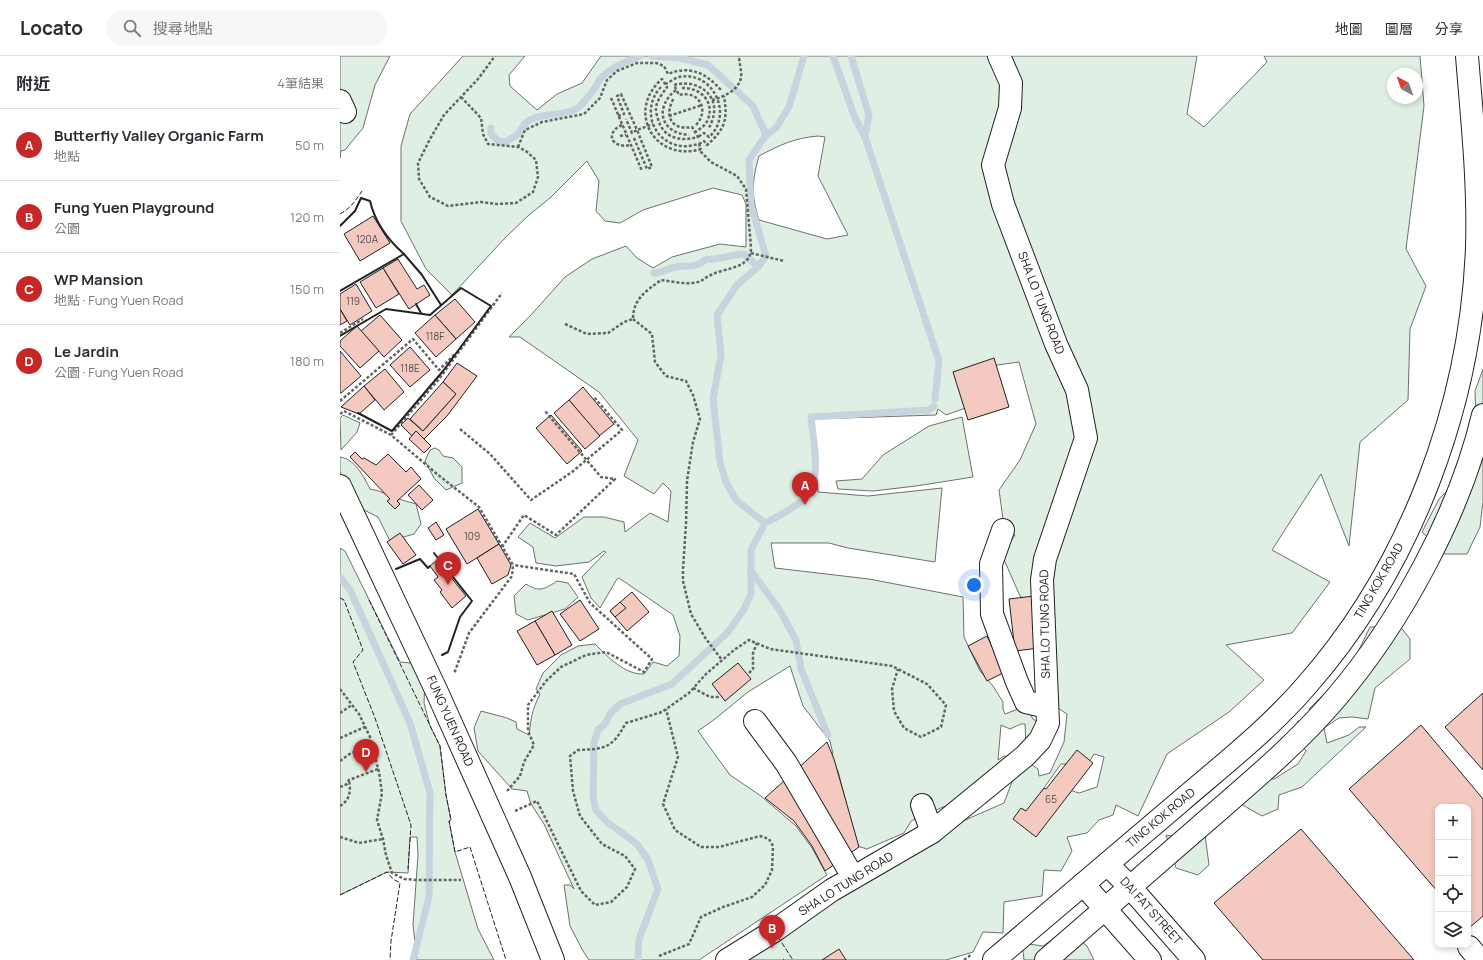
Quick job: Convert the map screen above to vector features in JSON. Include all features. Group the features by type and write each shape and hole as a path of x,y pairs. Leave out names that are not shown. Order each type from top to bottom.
{"main road":[{"name":"SHA LO TUNG ROAD","path":"727,960 774,931 832,890 932,832 1025,756 1040,740 1048,723 1042,580 1045,559 1086,438 1077,390 1056,344 1004,204 993,165 1010,108 1011,83 998,56"},
{"name":"TING KOK ROAD","path":"985,955 1083,884 1107,864 1242,748 1305,687 1348,634 1368,602 1399,546 1436,464 1451,417 1463,368 1477,248 1477,203 1467,56"},
{"path":"1046,960 1268,768 1335,699 1363,664 1409,593 1428,558 1450,512 1466,472 1483,415"},
{"name":"FUNG YUEN ROAD","path":"340,486 437,692 520,877 553,960"},
{"path":"1003,530 991,564 992,614 1026,702 1047,707"},
{"path":"755,721 786,763 853,877"},
{"path":"922,805 932,832"},
{"name":"DAI FAT STREET","path":"1107,864 1130,887 1194,960"},
{"path":"1083,884 1150,960"}],"path":[{"path":"461,97 481,118 482,134 488,144 518,147 526,151 536,160 538,177 533,192 516,203 497,204 481,202 448,206 430,197 419,179 418,163 444,115 461,97 478,79 495,56"},
{"path":"712,100 724,96 734,90 741,78 739,56"},
{"path":"518,147 526,130 542,122 584,114 600,98 607,80 617,71 637,63 656,63 664,66 668,74 675,71 690,70 699,72 708,76 721,90"},
{"path":"697,78 699,72"},
{"path":"666,84 679,77 697,78 708,86 717,98 720,112 717,127 708,137 704,132 698,137 688,140 672,138 659,125 656,109 661,95 668,87 662,79 650,92 645,111 648,126 660,142 676,151 686,152 701,149"},
{"path":"696,125 701,120 703,111 702,105 692,94 686,93 679,95 674,85 692,83 700,86 712,100 714,113 709,128"},
{"path":"661,87 652,101 651,116 653,124 657,132 670,143 681,146 699,144 704,141 707,146 719,135 726,119 724,96"},
{"path":"682,88 696,89 703,94 707,101 709,118 706,124 694,132"},
{"path":"676,90 668,97 664,104 662,113 665,122 670,129 677,133 689,135"},
{"path":"618,116 624,114 617,96 621,94 652,167 647,169 634,138"},
{"path":"612,98 618,116 642,172"},
{"path":"674,98 670,105 669,116 673,123 679,127 692,127 698,137"},
{"path":"669,116 702,105"},
{"path":"626,119 632,133 653,124"},
{"path":"622,125 617,127 612,134 613,141 618,146 630,145"},
{"path":"620,136 626,134"},
{"path":"633,319 633,310 642,293 660,280 689,283 702,282 710,275 743,264 747,261 750,255 746,190 737,176 711,162 702,152 699,144"},
{"path":"750,255 784,260"},
{"path":"391,435 439,380 502,293"},
{"path":"340,333 363,319"},
{"path":"565,324 587,334 608,333 624,322 633,319"},
{"path":"633,319 652,334 655,362 666,376 686,381 693,395 700,420 693,442 687,481 683,581 691,614 706,639 722,660"},
{"path":"340,401 413,339 438,370 456,353"},
{"path":"460,429 490,454 531,500 572,472 622,430 594,397"},
{"path":"340,414 344,411 391,435 479,507 513,565 512,576 469,633 450,684 437,692"},
{"path":"502,547 524,515 556,535 614,479 601,477 545,411"},
{"path":"505,793 520,776 524,762 534,745 528,731 528,705 551,676 561,668 586,655 606,652 644,672 652,660 590,603 574,574 513,565"},
{"path":"513,812 538,801 581,891 595,905 611,902 627,887 635,868 625,856 602,844 580,816 573,791 570,756 578,750 594,750 607,746 617,739 626,723 662,712 689,693 706,674 734,650 749,640 770,649 892,666 898,669 927,684 946,705 941,728 921,737 904,728 894,711 892,689 898,669"},
{"path":"749,672 753,669 753,653 757,643"},
{"path":"693,688 710,697 719,696"},
{"path":"340,689 359,714 370,737 382,793 377,820 392,873 404,879 461,880"},
{"path":"340,713 352,705"},
{"path":"659,956 689,944 701,917 723,907 752,897 766,885 772,870 773,846 769,839 760,836 719,847 701,847 676,830 663,804 678,757 666,709"},
{"path":"340,738 365,727"},
{"path":"340,761 351,753 372,747"},
{"path":"340,787 347,784 349,780 378,769"},
{"path":"340,806 344,804 351,792 349,780"},
{"path":"340,837 359,843 383,839"},
{"path":"964,960 985,955"}],"green space":[{"path":"340,56 390,56 375,85 363,128 345,150 341,151 340,158"},
{"path":"463,56 525,56 509,75 510,86 537,110 557,94 582,83 601,56 1197,56 1187,114 1204,127 1267,62 1264,56 1420,56 1421,68 1387,68 1387,104 1423,104 1423,94 1424,106 1406,249 1426,286 1410,329 1408,400 1360,442 1349,546 1321,474 1272,550 1330,582 1292,633 1226,645 1264,680 1229,712 1167,754 1138,816 1116,805 1113,815 1099,820 1087,833 1067,837 1072,851 1061,871 1044,870 1042,896 1004,902 1003,933 983,932 973,952 946,960 739,960 917,834 963,821 1004,803 1015,774 958,803 943,807 911,821 904,833 867,849 857,846 838,771 834,764 830,741 803,706 790,666 748,692 698,731 730,775 761,796 796,826 812,848 827,875 699,960 589,960 570,926 564,885 570,885 574,889 544,824 531,804 527,791 512,789 478,751 474,728 481,711 516,722 517,729 529,735 532,714 540,694 536,689 543,673 561,655 578,646 595,644 617,664 630,672 637,674 644,674 653,662 667,666 679,656 680,636 673,615 619,578 600,608 591,598 582,577 606,552 604,551 589,562 556,566 536,563 533,547 518,537 530,523 555,538 584,517 604,517 624,522 625,532 650,513 668,522 671,491 663,483 654,494 624,476 638,440 599,392 520,337 509,337 565,277 592,259 626,246 637,258 653,268 672,257 720,244 746,247 746,204 742,195 713,188 643,210 620,223 605,221 596,211 599,181 587,161 550,198 529,215 506,237 452,295 426,269 401,221 401,146 410,114","holes":["818,136 825,137 818,176 848,235 827,239 759,220 753,188 759,156 787,143 802,138","1019,362 1036,424 1020,460 999,490 1003,519 1015,535 1002,555 1020,596 1040,611 1050,703 1067,714 1064,742 1050,773 1039,776 1038,769 1028,762 1004,756 998,760 1001,725 1010,729 1021,724 1025,724 1026,748 1043,726 1033,719 1026,706 1005,714 1003,702 993,686 980,671 964,637 963,597 869,579 775,568 771,543 829,543 848,548 935,562 942,488 868,496 818,492 814,419 936,415 938,409 946,415 974,405 983,367","1094,754 1104,757 1097,787 1079,793 1060,787 1041,792 1061,764 1088,764"]},
{"path":"1483,369 1483,502 1480,527 1467,554 1445,554 1422,532 1439,499 1457,481 1476,421 1475,391"},
{"path":"343,415 360,423 357,432 341,450 340,418"},
{"path":"962,417 973,477 873,491 838,489 836,481 862,479 883,455 929,426"},
{"path":"435,448 439,450 443,456 453,458 462,467 462,483 446,490 434,478 425,461 430,450"},
{"path":"340,457 345,458 355,465 370,489 416,504 421,524 414,534 390,541 378,517 358,507 340,472"},
{"path":"340,548 345,551 400,662 411,663 425,677 424,703 430,726 440,746 446,795 451,820 449,821 455,852 478,929 494,960 417,960 413,925 418,855 417,837 410,837 408,873 387,872 340,895"},
{"path":"557,581 568,583 578,597 565,609 528,620 516,614 514,596 526,584 534,588 542,589"},
{"path":"1400,626 1410,639 1410,659 1375,688 1368,719 1352,717 1339,718 1324,728 1327,743 1349,735 1359,727 1366,727 1302,787 1279,795 1278,809 1262,816 1239,803 1250,776 1274,779 1298,764 1306,751 1296,737 1298,721 1320,723 1309,709 1327,691 1352,687 1360,676 1358,652 1370,627"},
{"path":"1166,835 1178,837 1205,835 1209,865 1198,875 1176,868"},
{"path":"1067,929 1087,946 1094,960 1024,960 1022,943 1043,946"}],"building":[{"path":"373,216 390,243 360,261 344,234"},
{"path":"398,259 417,289 424,285 430,295 409,309 383,268"},
{"path":"383,268 399,294 376,308 360,282"},
{"path":"356,284 372,311 350,325 340,309 340,294"},
{"path":"455,299 475,322 456,339 435,315"},
{"path":"340,309 347,321 340,325"},
{"path":"380,315 402,340 384,357 361,331"},
{"path":"435,315 456,339 436,357 415,333"},
{"path":"357,326 379,351 360,368 340,346 340,341"},
{"path":"410,347 430,370 410,387 390,365"},
{"path":"340,351 361,376 341,393 340,393"},
{"path":"994,358 1009,407 968,420 953,372"},
{"path":"457,363 477,376 447,416 424,439 416,431 412,436 401,425 408,418 423,431 456,394 443,382"},
{"path":"385,369 404,392 384,410 364,386"},
{"path":"443,382 456,394 423,431 410,419"},
{"path":"364,386 375,400 359,414 341,407"},
{"path":"583,387 614,424 599,436 569,400"},
{"path":"569,400 600,436 585,449 554,413"},
{"path":"551,415 582,451 567,464 536,428"},
{"path":"416,431 431,446 424,453 409,439"},
{"path":"355,452 362,459 364,458 376,465 388,454 406,472 411,467 421,479 397,501 400,504 395,509 387,501 390,499 350,457"},
{"path":"419,485 433,500 422,510 408,495"},
{"path":"478,509 499,544 467,564 446,529"},
{"path":"436,522 444,535 436,540 428,528"},
{"path":"400,533 416,555 403,564 387,542"},
{"path":"499,544 511,565 508,575 492,584 477,558"},
{"path":"437,560 466,596 452,608 440,592 442,590 434,580 438,577 430,566"},
{"path":"632,592 649,612 627,631 610,611"},
{"path":"1034,596 1039,648 1015,651 1009,599"},
{"path":"580,600 599,629 580,641 560,614"},
{"path":"620,602 626,608 615,617 610,611"},
{"path":"552,611 572,645 555,655 535,621"},
{"path":"535,621 555,655 537,665 517,631"},
{"path":"987,636 1005,672 987,681 968,646"},
{"path":"738,663 751,679 725,701 712,684"},
{"path":"1483,693 1483,770 1445,727"},
{"path":"1421,725 1483,799 1483,916 1471,926 1471,804 1435,804 1435,889 1349,789"},
{"path":"827,742 834,759 859,847 825,871 812,846 794,821 765,798"},
{"path":"1077,750 1093,763 1036,837 1013,819 1021,808 1026,811 1044,788 1046,789"},
{"path":"1301,829 1414,960 1263,960 1214,903"},
{"path":"839,949 846,960 822,960"}],"waterway":[{"path":"491,128 491,134 498,141 506,142 518,134 525,124 533,118 564,113 576,109 588,97 604,75 618,65 640,56"},
{"path":"652,56 680,58 708,65 753,106 766,135"},
{"path":"804,56 789,107 776,128 766,135 749,160 751,205 766,256 758,267 737,285 717,315 721,355 713,399 720,462 726,482 736,500 765,523 751,550 751,571 779,609 796,640 801,669 828,735"},
{"path":"833,56 855,118 865,137"},
{"path":"851,56 869,115 865,137 939,361 935,399"},
{"path":"654,273 680,266 696,265 706,259 716,259 744,254 758,267"},
{"path":"765,523 795,506 809,494 813,486 815,477 815,457 811,417 929,410 934,406"},
{"path":"638,960 639,939 658,889 648,860 637,844 607,822 596,810 593,797 594,743 598,730 605,724 610,714 620,704 672,684 728,632 744,609 751,594 751,571"},
{"path":"340,577 350,590 410,723 430,793 429,897 413,960"}],"fence":[{"path":"340,214 350,207 362,191"},
{"path":"340,598 344,600 363,650 353,662 375,718 411,825 408,869"},
{"path":"369,600 440,746 446,795 451,820 449,821 455,852 470,847 506,960"},
{"path":"340,895 387,872 393,879 400,883 391,941 390,960"},
{"path":"778,937 793,960"}],"wall":[{"path":"340,226 355,211 361,198 370,201 375,216 383,230 404,254 340,291"},
{"path":"404,254 422,275 441,305"},
{"path":"340,336 386,309 430,315 461,288 491,306 443,371 392,431 358,413"},
{"path":"416,304 421,313"},
{"path":"434,553 472,601 460,617 448,652 442,655"},
{"path":"396,569 420,559 428,568 430,566"}],"place":[{"name":"Butterfly Valley Organic Farm","path":"805,505"},
{"name":"WP Mansion","path":"448,585"},
{"name":"Le Jardin","path":"366,772"},
{"name":"Fung Yuen Playground","path":"772,948"}]}
